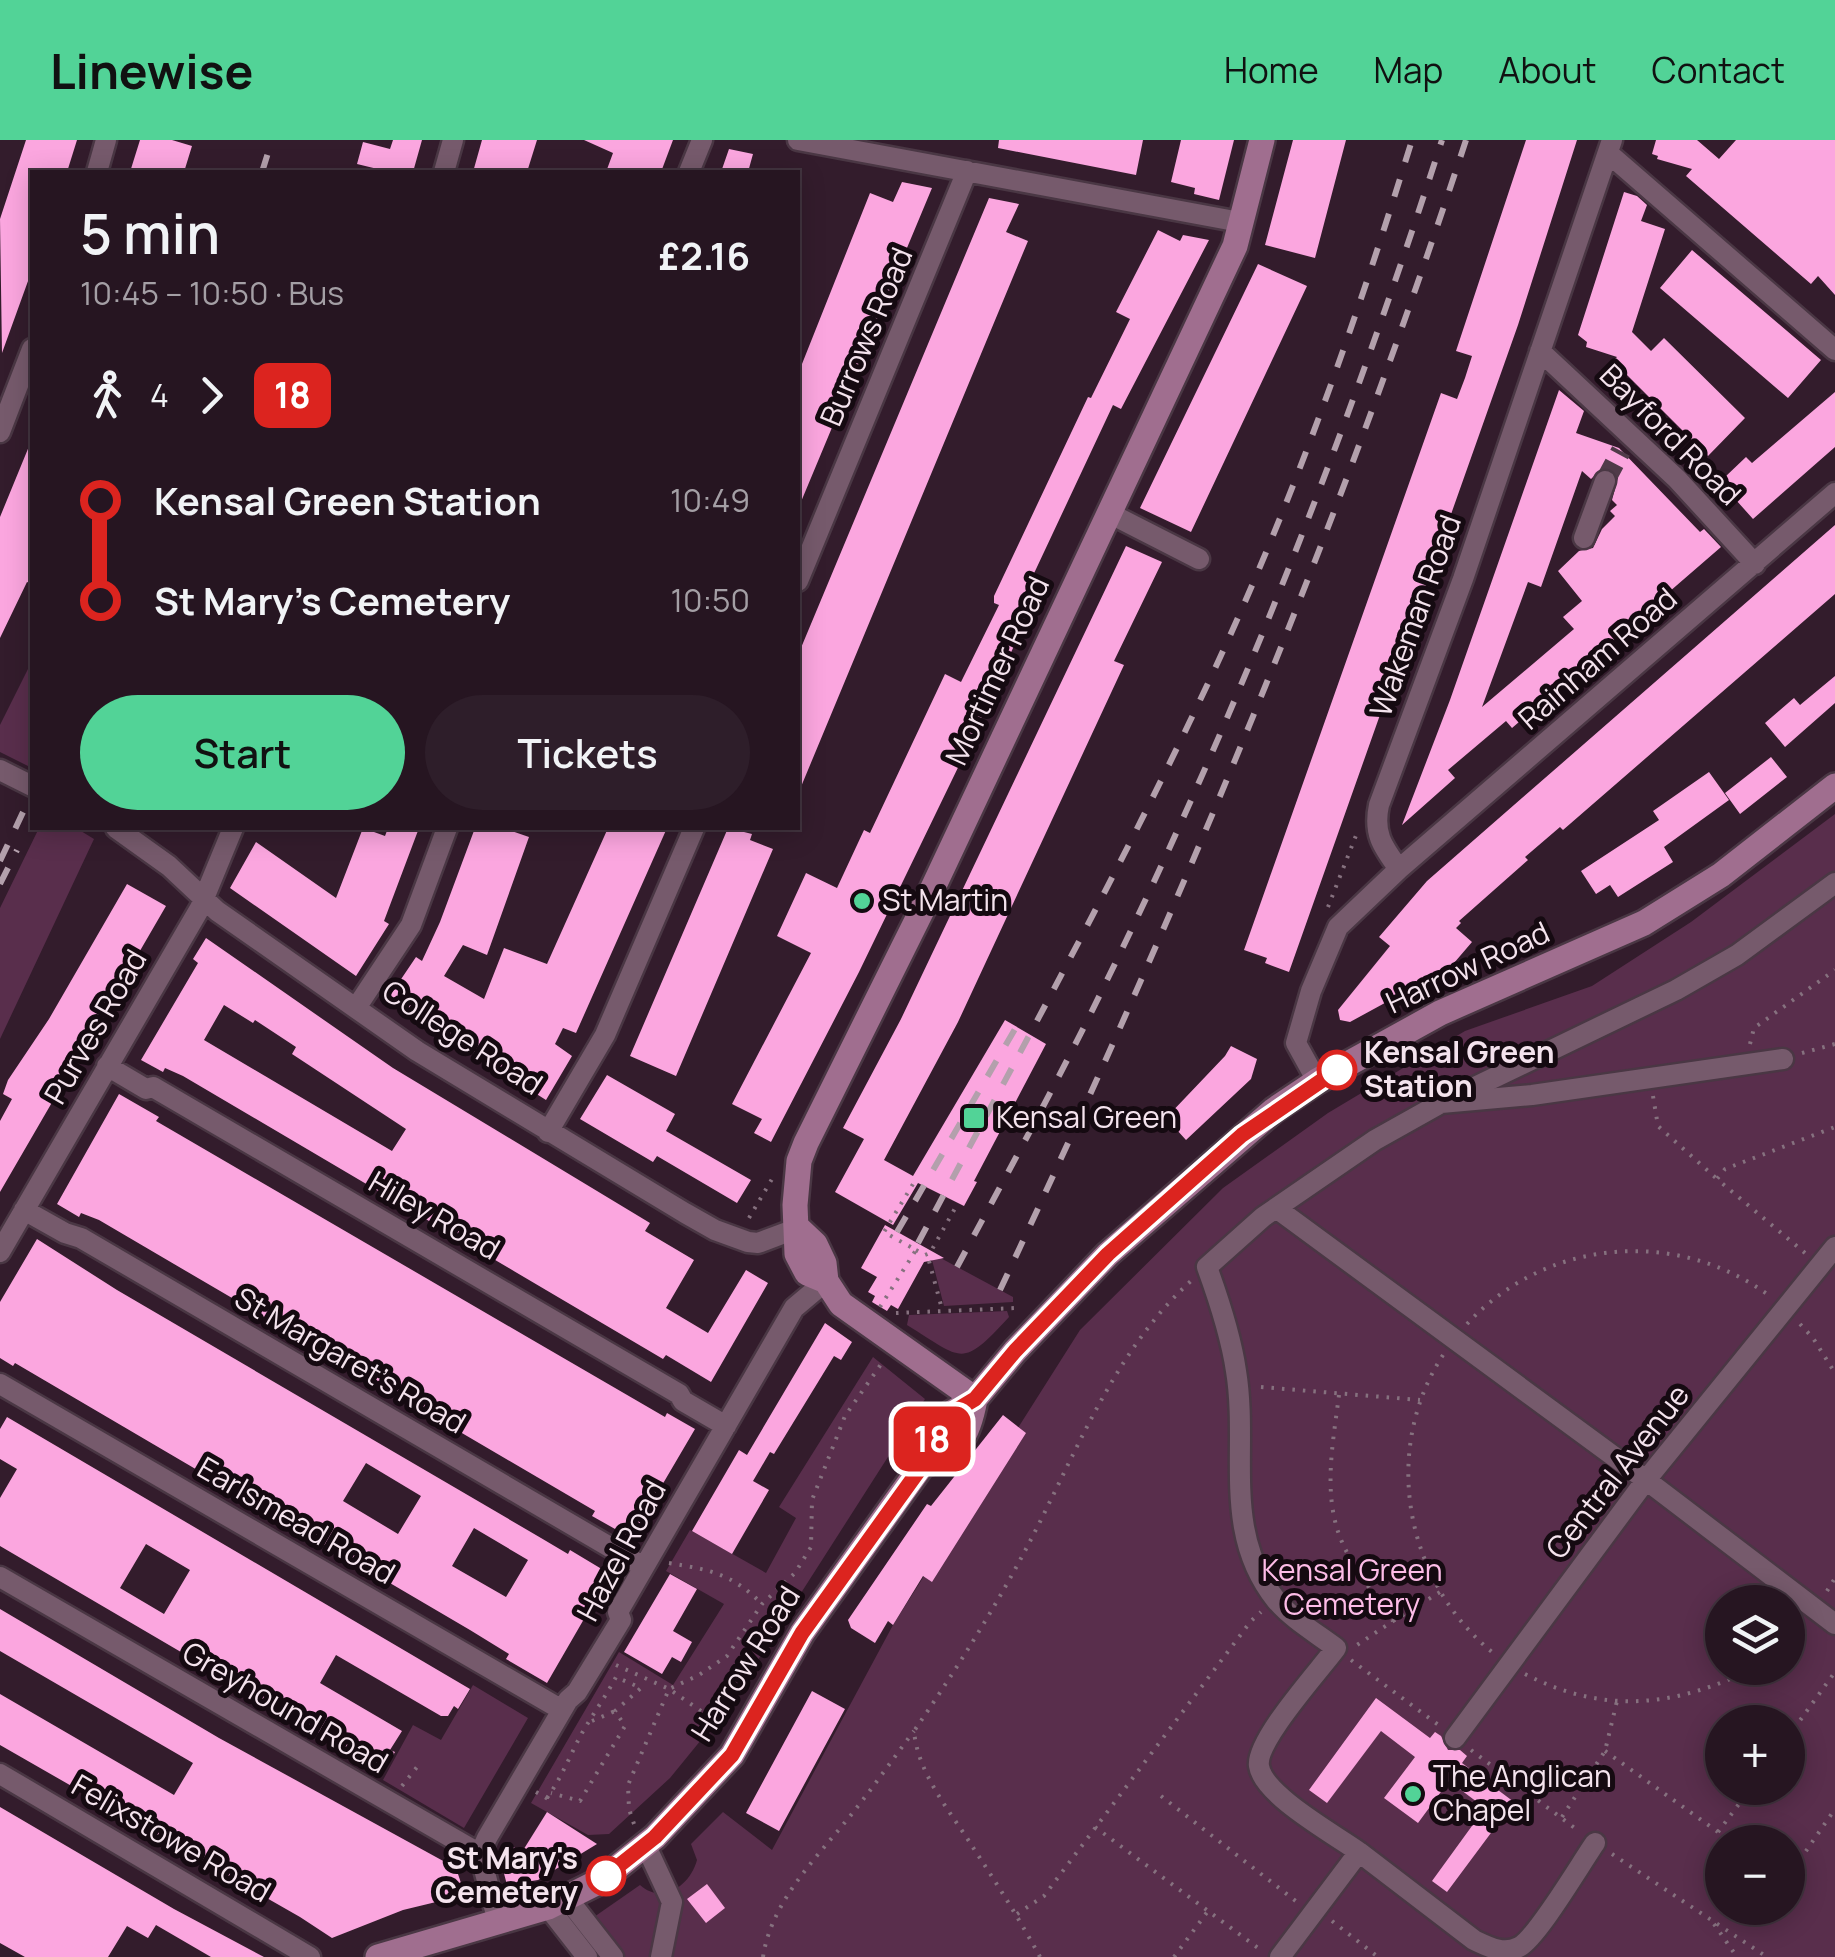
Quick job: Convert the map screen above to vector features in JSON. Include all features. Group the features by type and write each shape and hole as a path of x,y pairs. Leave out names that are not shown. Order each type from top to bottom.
{"main road":[{"name":"Mortimer Road","path":"798,1228 799,1161 806,1143 931,892 1227,264 1262,140"},
{"name":"Harrow Road","path":"378,1957 558,1903 600,1881 640,1834 732,1755 802,1633 922,1466 948,1456 969,1429 975,1399 1015,1351 1108,1254 1242,1135 1317,1080 1440,1012 1644,923 1721,875 1835,786"},
{"path":"798,1228 797,1254 807,1273 826,1282 841,1304 869,1326 975,1399"}],"street":[{"path":"98,170 106,140"},
{"path":"445,170 454,140"},
{"path":"690,170 702,140"},
{"path":"798,140 1240,222"},
{"path":"1610,147 1835,350"},
{"name":"Wakeman Road","path":"1374,826 1610,147"},
{"name":"Burrows Road","path":"800,576 967,172"},
{"name":"Bayford Road","path":"1540,351 1628,444 1755,564"},
{"path":"0,432 30,354"},
{"path":"1584,538 1604,481"},
{"name":"Rainham Road","path":"1400,868 1835,493"},
{"path":"1108,513 1199,559"},
{"path":"1317,1080 1296,1043 1311,991 1338,927 1400,868 1381,845 1374,826"},
{"name":"College Road","path":"119,830 203,898 417,1051 685,1214 736,1239"},
{"name":"Purves Road","path":"0,1252 203,898 231,830"},
{"path":"356,1008 411,925 446,830"},
{"path":"548,1132 605,1035 693,830"},
{"path":"1595,1843 1529,1940 1506,1951 1492,1949 1474,1940 1277,1794 1265,1780 1259,1765 1266,1741 1336,1648 1276,1600 1252,1562 1238,1492 1236,1372 1207,1267 1276,1208 1376,1140 1441,1103 1676,990 1738,955 1835,882"},
{"path":"1441,1103 1532,1095 1783,1058"},
{"name":"Hiley Road","path":"107,1066 170,1097 679,1394 726,1426"},
{"path":"1276,1208 1835,1624"},
{"name":"St Margaret's Road","path":"24,1210 80,1238 644,1567"},
{"path":"736,1239 758,1243 798,1228"},
{"name":"Central Avenue","path":"1455,1738 1646,1480 1835,1248"},
{"name":"Hazel Road","path":"480,1854 566,1702 577,1692 621,1620 618,1612 797,1304 826,1282"},
{"name":"Earlsmead Road","path":"0,1384 566,1702"},
{"name":"Greyhound Road","path":"0,1577 480,1854"},
{"name":"Felixstowe Road","path":"0,1774 310,1957"},
{"path":"640,1834 672,1902 661,1957"},
{"path":"1280,1957 1359,1852"},
{"path":"480,1854 498,1922"},
{"path":"558,1903 587,1957"},
{"path":"558,1903 614,1957"}],"path":[{"path":"1338,927 1326,913 1354,834 1374,826"},
{"path":"1752,1064 1750,1036 1754,1028 1835,970"},
{"path":"1783,1058 1835,1044"},
{"path":"1651,1078 1658,1126 1820,1266"},
{"path":"1717,1179 1725,1169 1835,1127"},
{"path":"736,1239 780,1165"},
{"path":"913,1184 884,1232 925,1255 930,1253 958,1203"},
{"path":"878,1310 916,1250"},
{"path":"1410,1442 1420,1400 1435,1368 1454,1338 1482,1308 1515,1283 1552,1265 1592,1253 1675,1253 1727,1270 1785,1308 1814,1338 1835,1373"},
{"path":"929,1261 943,1310"},
{"path":"763,1957 779,1911 808,1866 914,1730 1024,1553 1120,1368 1165,1304 1207,1267"},
{"path":"884,1314 1016,1308 1020,1312"},
{"path":"640,1834 629,1809 628,1785 670,1689 726,1656 762,1604 796,1573 811,1547 812,1500 845,1416 885,1359"},
{"path":"1261,1387 1420,1400"},
{"path":"1340,1395 1331,1457 1335,1522 1348,1554 1393,1621"},
{"path":"666,1562 718,1571 745,1587 762,1604"},
{"path":"796,1573 801,1578"},
{"path":"1348,1657 1355,1646 1440,1592"},
{"path":"1017,1914 1044,1896 1251,1621 1276,1600"},
{"path":"612,1664 670,1689 723,1726"},
{"path":"1805,1713 1835,1672"},
{"path":"589,1722 616,1711 641,1688 616,1677 589,1722 564,1774 549,1795 566,1794 580,1801 625,1726 616,1711"},
{"path":"1561,1818 1605,1751 1617,1701"},
{"path":"914,1730 916,1751 930,1780 1017,1914 1040,1957"},
{"path":"1605,1751 1708,1825"},
{"path":"400,1790 421,1762"},
{"path":"1161,1796 1378,1957"},
{"path":"1805,1852 1835,1809"},
{"path":"1094,1827 1270,1957"},
{"path":"1595,1843 1705,1916"},
{"path":"1174,1957 1208,1910"},
{"path":"1715,1925 1737,1957"},
{"path":"1718,1925 1766,1957"}],"green space":[{"path":"30,665 30,767 0,752 0,725"},
{"name":"Kensal Green Cemetery","path":"1835,814 1835,1957 604,1957 594,1917 640,1885 648,1891 666,1893 682,1885 697,1860 691,1844 723,1812 772,1850 893,1625 1080,1330 1223,1188 1328,1113 1465,1031 1592,986 1691,922"},
{"path":"38,830 79,830 94,839 0,1039 0,908"},
{"path":"935,1255 1013,1297 1013,1302 944,1306 932,1260"},
{"path":"1007,1311 1009,1317 993,1334 971,1352 961,1354 907,1325 909,1315"},
{"path":"873,1357 925,1399 762,1654 701,1740 670,1778 609,1834 588,1835 531,1803 619,1652 673,1685 724,1604 666,1571 690,1530 766,1573 796,1518 779,1507"},
{"path":"473,1685 528,1718 464,1828 383,1780 413,1725 441,1740"}],"building":[{"path":"26,140 77,140 68,170 30,170 30,276 2,353 0,219"},
{"path":"140,140 172,140 192,146 185,170 131,170"},
{"path":"393,140 422,140 414,170 382,170 357,164 363,142 390,149"},
{"path":"482,140 537,140 528,170 474,170"},
{"path":"584,140 673,140 662,170 607,170 613,153"},
{"path":"999,140 1143,140 1136,175 998,148"},
{"path":"1181,140 1234,140 1219,200 1194,194 1195,188 1171,182"},
{"path":"1293,140 1346,140 1315,258 1265,245"},
{"path":"1526,140 1577,140 1518,325 1289,972 1244,950 1441,393 1457,399 1465,378 1472,356 1456,351"},
{"path":"1656,140 1697,140 1719,159 1736,140 1835,140 1835,295 1818,276 1811,284 1686,176 1692,169 1657,159 1652,154"},
{"path":"729,149 753,154 749,170 722,170"},
{"path":"902,182 932,188 800,504 800,369 870,193 893,202"},
{"path":"1624,192 1647,205 1641,221 1665,229 1632,332 1651,351 1664,338 1745,418 1708,456 1613,361 1617,357 1586,347 1587,342 1578,335"},
{"path":"989,198 1019,204 1006,232 1028,241 800,789 800,650"},
{"path":"1158,230 1180,241 1183,235 1209,240 1121,409 1113,405 1014,616 1025,621 982,718 859,972 771,1142 754,1133 762,1119 732,1104 811,953 777,936 806,873 837,888 864,830 870,833 945,674 961,682 999,605 994,603 994,596 1088,397 1091,398 1130,319 1116,312"},
{"path":"1692,250 1821,360 1788,398 1660,288"},
{"path":"1258,264 1307,286 1191,532 1140,508"},
{"path":"1559,390 1584,411 1576,433 1619,448 1700,532 1704,529 1721,547 1512,728 1506,721 1448,770 1455,778 1402,825","holes":["1602,468 1611,469 1618,478 1612,500 1617,505 1610,511 1615,516 1602,529 1593,548 1579,551 1558,571 1582,601 1563,617 1574,629 1482,707 1528,582 1541,587 1582,471 1591,479"]},
{"path":"1835,392 1835,447 1753,519 1736,500 1741,496 1725,477 1746,457 1752,463"},
{"path":"30,444 30,583 27,582 0,638 0,517"},
{"path":"1835,525 1835,594 1563,830 1560,827 1525,857 1528,860 1459,921 1456,928 1472,942 1442,977 1438,974 1350,1022 1340,1020 1338,1010 1390,946 1379,937 1427,881"},
{"path":"1126,546 1162,562 1114,661 1124,665 958,1022 884,1160 913,1176 1005,1020 1046,1044 964,1206 918,1183 893,1225 835,1192 864,1139 843,1128 901,1019"},
{"path":"1835,676 1835,703 1785,747 1765,723 1794,698 1800,705"},
{"path":"1771,757 1787,777 1740,814 1725,793"},
{"path":"1709,772 1729,800 1664,847 1673,862 1618,897 1610,885 1596,894 1581,871 1659,820 1653,811"},
{"path":"362,830 385,836 387,830 418,830 384,921 389,924 356,976 230,888 256,842 336,898"},
{"path":"474,830 509,830 529,837 487,955 463,945 444,976 484,999 504,948 547,964 607,830 666,830 576,1033 563,1028 555,1044 572,1056 546,1100 387,1000 416,957 422,961"},
{"path":"727,830 752,834 750,840 773,849 676,1076 630,1056"},
{"path":"127,884 166,906 0,1192 0,1121 12,1099 3,1094 8,1080 49,1019"},
{"path":"206,938 393,1068 650,1223 645,1231 694,1260 666,1308 708,1333 746,1270 768,1283 711,1382 666,1355 663,1359 183,1076 165,1068 163,1072 141,1060 198,963 193,959","holes":["224,1005 253,1023 255,1020 296,1047 292,1054 406,1129 392,1151 204,1040"]},
{"path":"1231,1046 1257,1059 1251,1079 1186,1140 1166,1118"},
{"path":"607,1075 675,1114 666,1131 751,1180 737,1203 657,1156 653,1162 580,1119"},
{"path":"119,1094 159,1117 156,1121 529,1338 665,1417 667,1413 695,1429 631,1538 592,1516 595,1511 99,1220 81,1213 79,1217 57,1204"},
{"path":"885,1225 944,1258 924,1262 898,1309 891,1305 887,1311 872,1302 875,1296 868,1292 877,1277 861,1268"},
{"path":"37,1239 117,1290 568,1554 570,1550 610,1574 547,1683 506,1659 509,1654 470,1630 15,1363 13,1366 0,1358 0,1302","holes":["366,1463 421,1496 398,1534 343,1501","474,1528 528,1560 506,1597 452,1566"]},
{"path":"825,1323 852,1342 841,1360 834,1356 753,1481 769,1490 732,1554 692,1531 739,1450 747,1455"},
{"path":"1003,1415 1026,1433 932,1582 923,1576 893,1625 888,1621 875,1643 851,1628 848,1620 927,1504 931,1506"},
{"path":"7,1417 470,1689 458,1709 454,1706 448,1716 441,1716 336,1655 320,1683 402,1731 390,1750 395,1752 384,1771 0,1546 0,1498 17,1469 0,1459 0,1429","holes":["146,1544 190,1570 164,1614 120,1588"]},
{"path":"670,1574 697,1589 673,1631 692,1642 681,1662 672,1657 662,1674 624,1652"},
{"path":"0,1609 219,1738 456,1868 465,1895 403,1910 332,1938 0,1745 0,1694 174,1795 193,1763 0,1651"},
{"path":"812,1691 845,1709 779,1831 746,1813"},
{"name":"The Anglican Chapel","path":"1376,1698 1430,1738 1435,1732 1441,1736 1448,1750 1460,1750 1467,1756 1462,1763 1514,1802 1447,1892 1432,1881 1485,1808 1449,1781 1418,1823 1384,1798 1415,1757 1381,1731 1327,1803 1309,1790"},
{"path":"0,1807 264,1957 211,1957 156,1925 148,1938 127,1926 108,1957 25,1957 0,1943"},
{"path":"547,1812 597,1844 538,1880 507,1885 502,1852 508,1844 522,1852"},
{"path":"707,1884 725,1908 706,1923 687,1899"}],"tunnel":[{"path":"1605,481 1621,451"}],"railway":[{"path":"263,170 272,140"},
{"path":"918,1243 1113,876 1223,651 1326,399 1412,140"},
{"path":"957,1267 1090,1015 1203,773 1331,460 1442,140"},
{"path":"1000,1290 1129,1008 1251,722 1364,433 1466,140"},
{"path":"0,861 30,797"},
{"path":"0,884 17,850"},
{"path":"897,1232 1015,1029"}],"bus line":[{"name":"18","path":"606,1876 655,1837 732,1755 802,1633 922,1466 922,1452 950,1414 975,1399 1108,1254 1162,1206 1258,1122 1337,1070"}],"place":[{"name":"St Martin","path":"862,901"},
{"name":"Kensal Green Station","path":"1337,1070"},
{"name":"Kensal Green","path":"974,1118"},
{"name":"The Anglican Chapel","path":"1413,1794"},
{"name":"St Mary's Cemetery","path":"606,1876"}]}
